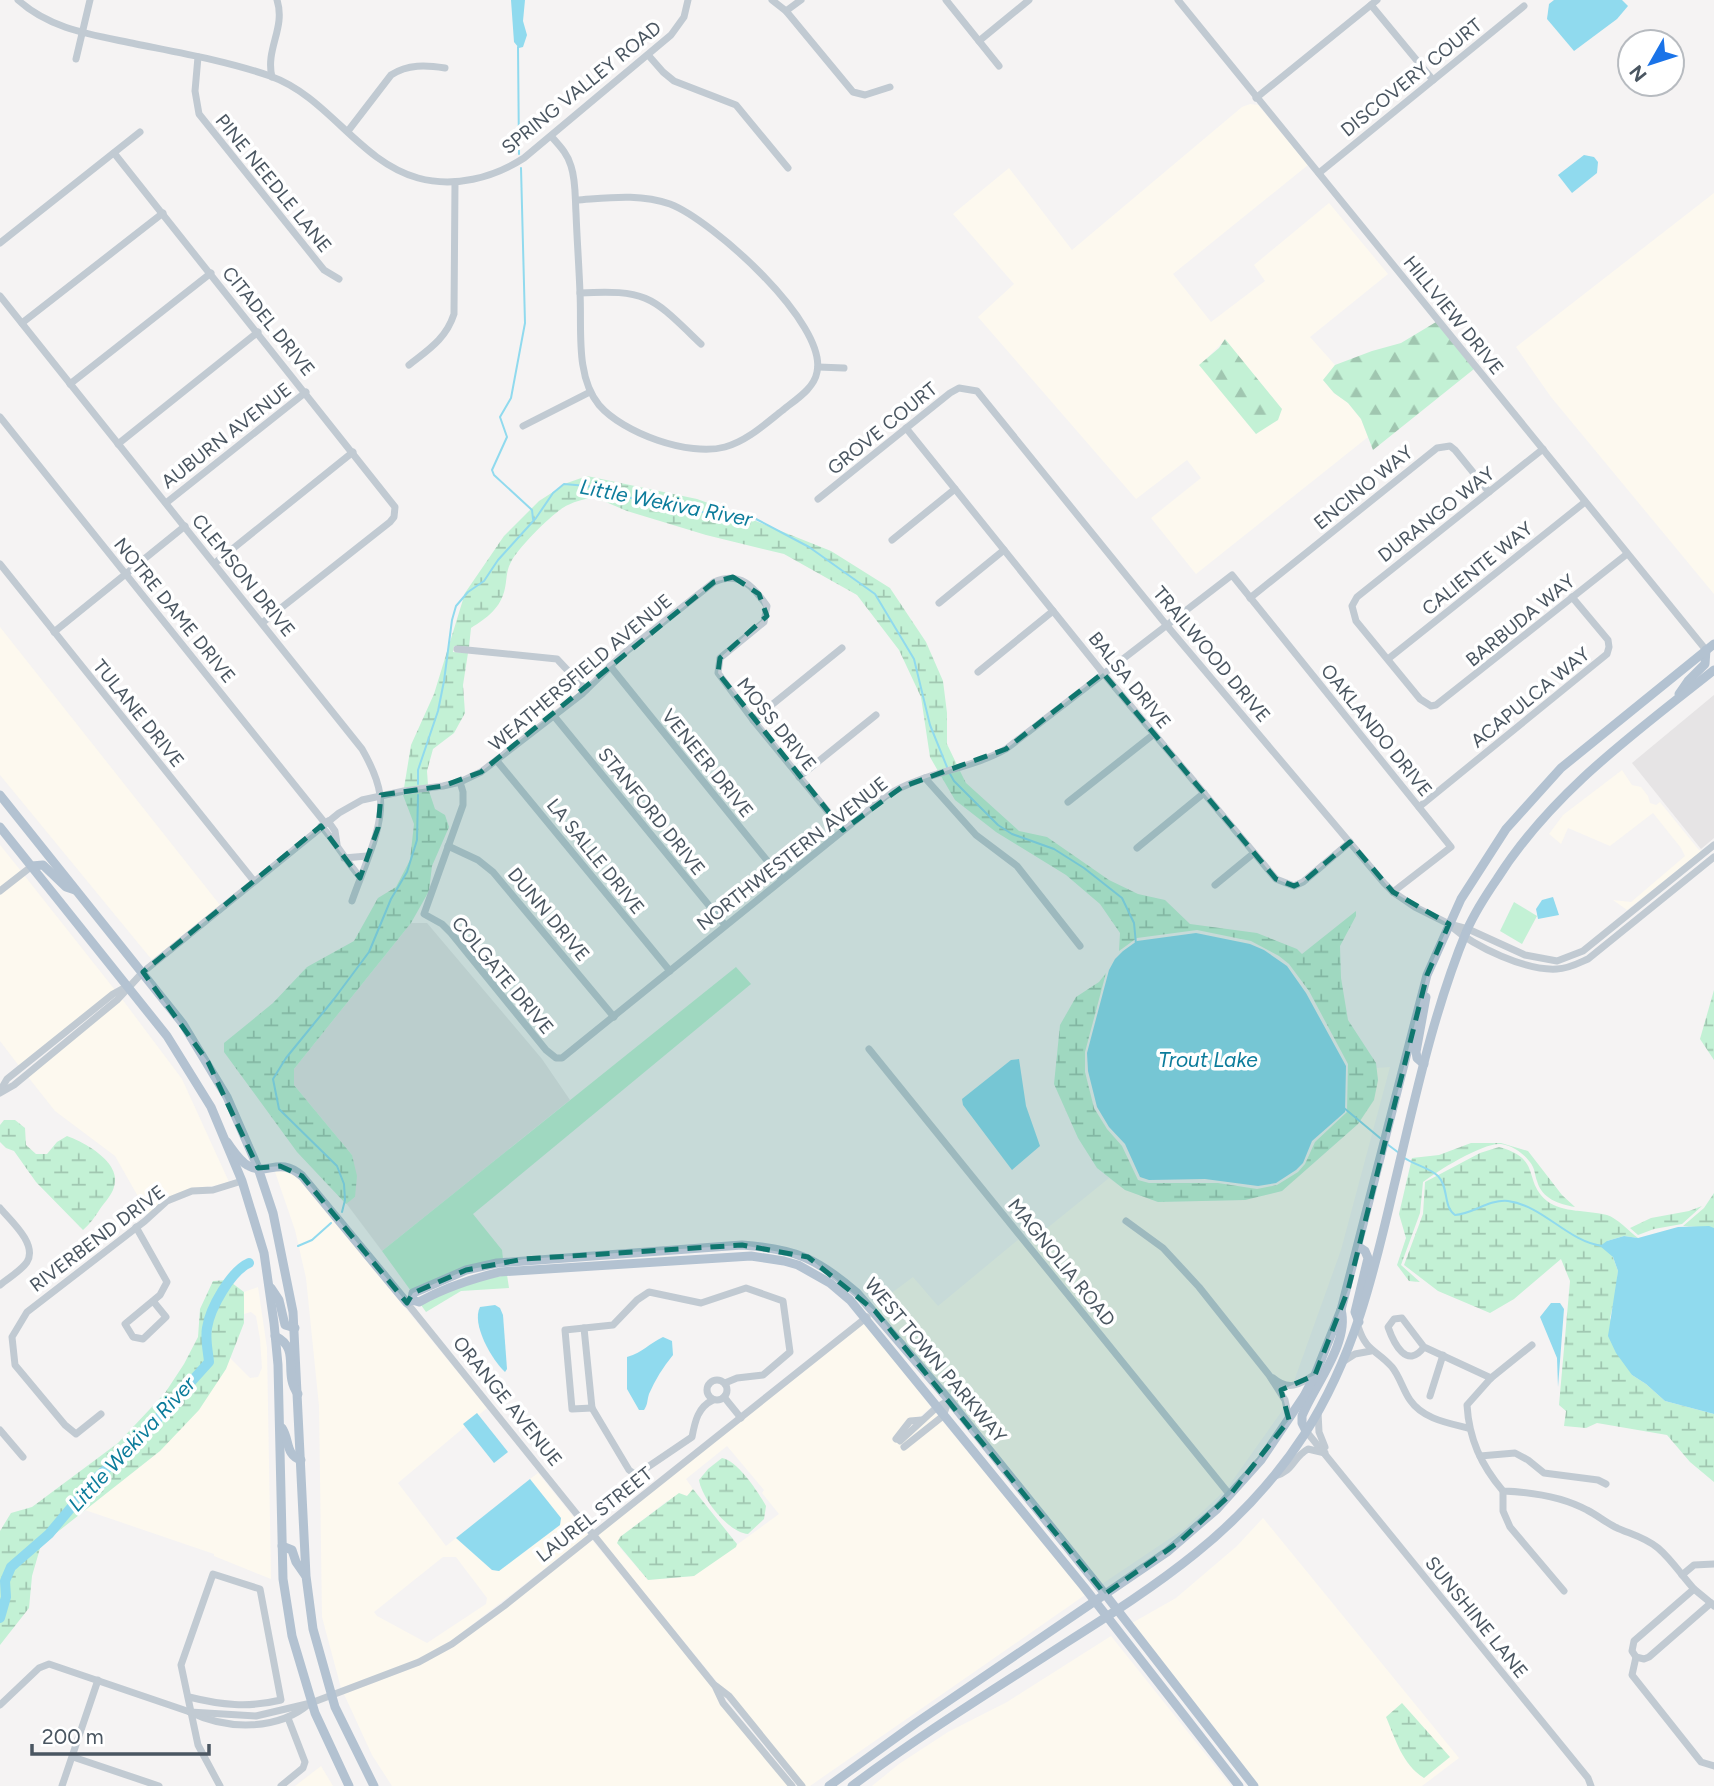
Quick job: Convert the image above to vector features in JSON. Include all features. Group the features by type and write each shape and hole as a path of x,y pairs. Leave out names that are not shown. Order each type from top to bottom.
{"main road":[{"path":"1675,701 1688,681 1705,664 1710,647"},
{"path":"829,1786 1173,1547 1230,1495 1261,1460 1289,1420 1315,1375 1341,1310 1427,975 1461,899 1490,852 1542,787 1582,749 1710,647"},
{"path":"852,1786 1197,1554 1242,1513 1275,1476 1318,1412 1344,1361 1358,1324 1373,1279 1442,993 1466,934 1506,864 1547,812 1595,766 1714,670"},
{"path":"0,795 183,1024 227,1097 258,1168 273,1213 295,1328 306,1576 316,1646 344,1728 374,1786"},
{"path":"0,827 128,986 190,1071 227,1142 242,1181 264,1253 270,1287 280,1423 283,1579 292,1636 311,1703 325,1739 349,1786"},
{"path":"32,866 43,865 66,887 77,890"},
{"path":"1424,1064 1417,1058 1416,1052 1427,993 1427,975"},
{"path":"227,1142 249,1167 258,1168"},
{"name":"ORANGE AVENUE","path":"258,1168 293,1168 409,1301"},
{"name":"WEST TOWN PARKWAY","path":"1239,1786 1095,1601 936,1408 866,1318 830,1283 814,1273 783,1261 751,1256 500,1272 465,1280 419,1302 409,1301 413,1293 466,1269 497,1263 742,1245 774,1247 808,1257 840,1278 874,1311 1105,1594 1254,1786"},
{"path":"1358,1324 1355,1312 1368,1258 1365,1251 1359,1247"},
{"path":"270,1287 279,1300 285,1325 295,1328"},
{"path":"1306,1431 1302,1416 1345,1323 1341,1310"},
{"path":"275,1336 289,1346 292,1385 299,1395"},
{"path":"280,1423 290,1451 295,1458 301,1460"},
{"path":"282,1546 288,1546 292,1550 296,1562 306,1576"},
{"path":"959,1712 974,1684"},
{"path":"936,1727 953,1698"}],"street":[{"name":"SPRING VALLEY ROAD","path":"18,0 47,19 81,33 198,57 272,77 304,95 389,167 418,178 455,182 473,180 510,167 551,136 649,56 679,27 688,0"},
{"path":"76,59 90,0"},
{"path":"272,77 269,63 281,14 277,0"},
{"path":"772,0 786,11 852,92 866,95 890,87"},
{"path":"786,11 801,0"},
{"path":"946,0 999,66"},
{"path":"979,41 1029,0"},
{"name":"HILLVIEW DRIVE","path":"1178,0 1627,554 1710,647"},
{"path":"1256,98 1374,3 1433,80"},
{"name":"DISCOVERY COURT","path":"1319,173 1524,6"},
{"path":"649,56 674,81 736,105 788,168"},
{"name":"PINE NEEDLE LANE","path":"198,57 195,91 199,114 324,270 339,279"},
{"path":"348,131 391,75 399,69 425,65 445,68"},
{"path":"0,243 140,132"},
{"path":"551,136 571,164 575,179 584,373 590,392 608,414 634,431 668,442 713,449 740,442 810,386 817,375 818,367 815,345 806,328 762,275 698,219 668,204 639,197 576,200"},
{"name":"CITADEL DRIVE","path":"114,153 393,501 396,512 390,522 262,623"},
{"path":"409,365 440,341 454,314 455,182"},
{"path":"22,323 163,213"},
{"path":"70,384 211,273"},
{"path":"580,293 615,291 646,297 659,304 701,344"},
{"name":"CLEMSON DRIVE","path":"0,296 362,749 371,765 381,795 377,828 352,901"},
{"path":"118,444 258,332"},
{"path":"818,367 844,368"},
{"name":"GROVE COURT","path":"818,499 950,393 959,388 968,388"},
{"name":"TRAILWOOD DRIVE","path":"968,388 981,394 1168,627 1393,892 1466,934"},
{"name":"AUBURN AVENUE","path":"166,503 306,392"},
{"path":"523,426 590,392"},
{"name":"NOTRE DAME DRIVE","path":"0,417 325,824 344,858 360,877"},
{"name":"BALSA DRIVE","path":"906,428 1103,673 1276,878 1294,886 1303,882 1350,842"},
{"name":"ENCINO WAY","path":"1250,597 1437,448 1450,446 1455,450 1489,492"},
{"name":"DURANGO WAY","path":"1388,659 1356,621 1352,606 1357,597 1543,449"},
{"path":"215,563 353,452"},
{"path":"892,540 956,489"},
{"name":"CALIENTE WAY","path":"1388,659 1585,502"},
{"path":"54,632 185,526"},
{"path":"939,603 1004,551"},
{"name":"BARBUDA WAY","path":"1388,659 1420,699 1431,706 1444,701 1627,554"},
{"name":"TULANE DRIVE","path":"0,564 254,881"},
{"name":"NORTHWESTERN AVENUE","path":"556,1058 568,1055 893,791 981,761 1006,749 1103,673 1168,627 1232,575"},
{"name":"OAKLANDO DRIVE","path":"1232,575 1451,847 1393,892"},
{"name":"WEATHERSFIELD AVENUE","path":"0,1092 14,1085 117,1000 143,972 349,807 381,795 460,782 481,772 586,690 610,666 714,582 733,577 743,581 759,594 767,606"},
{"name":"ACAPULCA WAY","path":"1419,807 1606,654 1608,640 1572,597"},
{"name":"MOSS DRIVE","path":"767,606 764,622 720,658 718,665 721,679 843,830"},
{"path":"978,672 1053,611"},
{"path":"753,720 842,648"},
{"path":"457,649 557,659 586,690"},
{"name":"VENEER DRIVE","path":"610,666 782,879"},
{"path":"799,776 876,715"},
{"name":"STANFORD DRIVE","path":"554,716 725,925"},
{"path":"1068,802 1154,734"},
{"name":"LA SALLE DRIVE","path":"497,761 670,971"},
{"path":"925,778 976,835 1017,866 1080,946"},
{"path":"448,846 464,799 460,782"},
{"path":"1137,848 1204,793"},
{"path":"1466,934 1525,955 1558,961 1569,958 1583,951 1714,845"},
{"name":"COLGATE DRIVE","path":"448,846 424,914 451,933 546,1050 556,1058"},
{"name":"DUNN DRIVE","path":"448,846 478,860 493,872 614,1017"},
{"path":"1215,885 1254,853"},
{"path":"344,858 368,856"},
{"path":"1466,934 1523,964 1558,970 1572,966 1588,958 1714,857"},
{"path":"0,891 32,866"},
{"name":"MAGNOLIA ROAD","path":"869,1049 1230,1495"},
{"name":"RIVERBEND DRIVE","path":"101,1414 76,1434 65,1425 15,1365 12,1337 27,1312 167,1201 192,1191 213,1190 242,1181"},
{"path":"0,1208 23,1236 29,1247 29,1257 25,1265 0,1284"},
{"path":"1126,1221 1163,1248 1199,1287 1269,1375 1284,1400 1289,1420"},
{"path":"136,1227 167,1282 160,1295 125,1324 133,1337 143,1339 166,1317 153,1301"},
{"path":"592,1408 572,1409 565,1329 613,1325 637,1300 649,1292 701,1303 746,1288 783,1301 790,1352 763,1375 737,1378 725,1383 715,1379 707,1386 706,1391 713,1400"},
{"name":"ORANGE AVENUE","path":"409,1301 715,1686 723,1703 792,1786"},
{"name":"LAUREL STREET","path":"311,1703 401,1670 452,1644 874,1311"},
{"path":"1424,1347 1419,1354 1404,1354 1393,1342 1388,1328 1394,1320 1402,1318 1424,1347 1491,1378"},
{"path":"1358,1324 1362,1338 1371,1350 1385,1359 1397,1373 1410,1401 1423,1413 1437,1420 1468,1428"},
{"path":"584,1328 592,1408 629,1470 636,1475 692,1437 695,1419 705,1404 724,1397"},
{"path":"1532,1345 1491,1378 1467,1405 1468,1428 1488,1473 1503,1491 1503,1511 1510,1527 1564,1591"},
{"path":"1344,1361 1357,1353 1371,1350"},
{"path":"1430,1396 1443,1355"},
{"path":"1269,1375 1277,1382 1292,1387 1315,1375"},
{"path":"724,1397 727,1388 725,1383"},
{"path":"724,1397 741,1418"},
{"path":"949,1400 943,1416 900,1442 936,1408 949,1400"},
{"name":"SUNSHINE LANE","path":"1318,1412 1321,1441 1338,1468"},
{"path":"0,1430 23,1457"},
{"name":"SUNSHINE LANE","path":"1306,1431 1591,1786"},
{"path":"1275,1476 1286,1473 1308,1449 1326,1453"},
{"path":"1480,1456 1515,1453 1544,1473 1598,1480 1606,1484"},
{"path":"1503,1491 1529,1492 1558,1499 1589,1510 1604,1522 1648,1541 1712,1604 1648,1657 1636,1657"},
{"path":"1682,1576 1694,1565 1714,1563"},
{"path":"189,1696 222,1705 247,1706 281,1700 260,1589 213,1574 181,1665 198,1745 220,1786"},
{"path":"1694,1589 1634,1641 1632,1651 1636,1657 1632,1675 1701,1762 1714,1766"},
{"path":"0,1705 44,1665 57,1665 207,1721 233,1725 288,1718 298,1714 311,1703"},
{"path":"62,1786 98,1680"},
{"name":"ORANGE AVENUE","path":"715,1686 729,1696 802,1786"},
{"path":"190,1713 256,1716 311,1703"},
{"path":"281,1786 303,1768 305,1762 288,1718"},
{"path":"72,1757 159,1786"}],"highlighted area":[{"path":"733,577 759,594 767,616 720,658 718,673 843,830 902,787 1006,749 1103,673 1276,879 1294,886 1303,882 1350,842 1393,892 1449,924 1427,975 1348,1290 1315,1375 1281,1390 1289,1420 1230,1495 1179,1542 1105,1594 875,1311 808,1257 742,1245 524,1259 466,1270 413,1293 407,1303 302,1176 280,1166 258,1168 208,1062 143,972 321,826 360,878 378,828 381,795 443,786 481,772 714,582"}],"shaded area":[{"path":"1258,105 1308,165 1173,274 1211,322 1265,281 1254,265 1329,203 1388,274 1310,337 1335,365 1323,380 1361,419 1368,437 1196,574 1151,518 1201,478 1187,460 1136,499 978,317 1014,284 953,214 1009,168 1072,250 1242,107","holes":["1225,340 1282,409 1256,434 1200,365"]},
{"path":"1714,193 1714,594 1551,397 1516,347"},
{"path":"0,627 220,905 152,960 0,775"},
{"path":"1714,695 1714,838 1701,849 1632,763"},
{"path":"1622,770 1632,785 1641,787 1650,803 1656,805 1660,802 1702,851 1627,910 1613,900 1631,902 1685,856 1653,813 1610,846 1568,828 1561,844 1549,834 1563,815"},
{"path":"0,845 21,871 0,887"},
{"path":"24,875 115,990 19,1066 0,1041 0,895"},
{"path":"411,923 427,923 542,1059 570,1100 382,1251 346,1203 355,1197 352,1155 294,1085 294,1069"},
{"path":"122,999 182,1079 229,1182 191,1188 148,1214 115,1156 55,1111 28,1077"},
{"path":"1390,1067 1341,1250 1293,1384 1286,1383 1272,1373 1202,1285 1166,1246 1126,1217 1121,1222 1161,1250 1267,1377 1282,1401 1284,1408 1228,1487 1030,1242 1109,1178 1125,1190 1158,1202 1245,1200 1282,1191 1358,1124 1378,1080 1376,1068"},
{"path":"274,1169 291,1171 299,1178 487,1408 398,1483 446,1546 456,1538 492,1570 499,1571 560,1525 561,1518 530,1479 538,1473 588,1535 451,1641 418,1660 341,1688 322,1617 319,1406 306,1278 295,1230","holes":["443,1557 456,1557 487,1598 486,1604 427,1643 374,1612"]},
{"path":"1019,1239 1223,1492 1184,1529 1102,1584 952,1397 874,1306 913,1277 938,1306"},
{"path":"258,1287 267,1348 271,1579 214,1554 85,1510 160,1451 226,1369 230,1358 250,1378 258,1377 262,1368 260,1339 256,1316 251,1312 244,1314 244,1292"},
{"path":"865,1323 931,1407 921,1416 909,1419 908,1427 935,1412 1085,1595 810,1786 802,1786 597,1535","holes":["727,1446 764,1490 762,1493 779,1514 694,1576 648,1580 620,1548 620,1537 667,1501 691,1494 693,1489 686,1479"]},
{"path":"1263,1518 1459,1758 1422,1786 1258,1786 1132,1623 1176,1598 1237,1546"},
{"path":"592,1540 793,1786 392,1786 372,1755 344,1694 420,1665"},
{"path":"1111,1636 1231,1786 872,1786 899,1764 948,1732 1007,1702"},
{"path":"321,1766 333,1786 295,1786"}],"green space":[{"path":"1436,322 1474,369 1373,450 1361,419 1323,380 1335,365 1401,343"},
{"path":"1225,339 1282,409 1278,420 1256,434 1199,365 1219,348"},
{"path":"587,476 697,499 738,514 831,551 890,588 926,642 943,681 947,744 957,765 938,771 930,757 921,697 899,650 857,595 784,554 706,535 627,511 594,497 574,502 562,509 528,540 509,565 503,595 497,607 471,628 469,647 454,646 453,652 468,653 463,685 465,713 454,733 433,749 427,771 428,785 404,788 411,745 434,694 465,593 504,536 539,501 567,483"},
{"path":"960,771 966,783 1019,831 1047,837 1109,880 1138,894 1165,900 1190,924 1257,933 1297,949 1302,954 1356,911 1340,946 1341,978 1348,1020 1376,1063 1378,1080 1374,1100 1358,1124 1282,1191 1245,1200 1158,1202 1125,1190 1097,1168 1078,1138 1054,1084 1060,1025 1076,997 1099,982 1106,973 1085,1052 1085,1072 1094,1108 1122,1146 1138,1180 1149,1183 1218,1183 1257,1189 1277,1185 1298,1172 1305,1164 1315,1142 1347,1112 1348,1064 1309,991 1289,964 1251,941 1197,930 1137,938 1119,951 1120,933 1100,904 1066,875 996,832 955,800 941,776"},
{"path":"429,791 435,809 445,815 449,827 432,866 429,891 411,923 294,1069 294,1085 352,1155 357,1176 355,1197 346,1204 297,1152 224,1052 224,1043 273,1003 307,967 354,941 378,898 396,887 410,860 414,824 403,795"},
{"path":"1514,902 1537,916 1522,944 1500,931"},
{"path":"736,967 751,984 473,1214 502,1250 503,1259 465,1267 411,1291 382,1251"},
{"path":"1714,990 1714,1060 1700,1039"},
{"path":"4,1120 15,1120 25,1128 26,1145 36,1154 47,1154 57,1142 67,1136 93,1149 109,1163 114,1172 113,1190 83,1230 36,1182 14,1151 0,1142 0,1125"},
{"path":"1471,1143 1501,1143 1528,1151 1562,1195 1575,1207 1547,1196 1539,1187 1532,1165 1515,1149 1501,1144 1473,1152 1423,1182 1420,1213 1401,1265 1420,1282 1409,1281 1397,1265 1406,1238 1399,1214 1412,1158 1439,1155"},
{"path":"1499,1147 1522,1158 1540,1193 1553,1205 1607,1215 1638,1238 1624,1236 1607,1241 1618,1271 1610,1318 1632,1375 1665,1401 1714,1414 1714,1482 1690,1462 1667,1435 1597,1423 1586,1428 1564,1426 1566,1411 1559,1405 1570,1281 1561,1259 1514,1299 1490,1313 1438,1291 1404,1265 1423,1214 1425,1182 1480,1153"},
{"path":"1714,1193 1714,1228 1683,1226 1704,1208"},
{"path":"1702,1206 1682,1224 1638,1235 1630,1228 1651,1218"},
{"path":"507,1275 509,1288 461,1291 426,1312 421,1305 466,1283"},
{"path":"228,1280 244,1292 244,1323 226,1369 199,1410 160,1451 41,1545 32,1576 29,1608 0,1645 0,1531 11,1513 32,1507 118,1443 165,1393 198,1337 200,1309 213,1281"},
{"path":"722,1458 741,1471 766,1506 764,1519 748,1534 733,1528 725,1521 701,1488 699,1480"},
{"path":"693,1489 737,1544 736,1547 694,1576 648,1580 617,1543 620,1537 679,1493 687,1496"},
{"path":"1402,1703 1450,1757 1424,1778 1405,1759 1386,1717"}],"water":[{"path":"511,0 525,0 523,21 527,35 523,47 519,48 514,42"},
{"path":"1554,0 1622,0 1628,6 1617,19 1574,51 1547,19 1549,4"},
{"path":"1584,155 1594,157 1598,162 1597,173 1572,193 1558,175"},
{"path":"1553,897 1559,915 1538,919 1536,909 1542,900"},
{"name":"Trout Lake","path":"1196,933 1250,944 1287,966 1306,993 1346,1066 1345,1112 1312,1141 1303,1163 1276,1183 1258,1186 1205,1179 1149,1180 1140,1177 1125,1144 1109,1127 1097,1107 1088,1071 1087,1053 1109,970 1115,959 1137,941"},
{"path":"1019,1059 1026,1106 1040,1146 1012,1170 963,1105 962,1099 1011,1060"},
{"path":"1678,1227 1714,1228 1714,1414 1665,1401 1632,1375 1616,1353 1608,1336 1618,1271 1613,1257 1600,1246 1624,1236 1638,1238"},
{"path":"1551,1303 1560,1303 1564,1309 1558,1387 1557,1358 1540,1317"},
{"path":"495,1305 503,1315 507,1369 505,1372 489,1351 478,1323 480,1307"},
{"path":"663,1337 672,1341 673,1355 654,1384 644,1410 639,1410 627,1389 627,1357"},
{"path":"477,1413 508,1452 494,1463 463,1424"},
{"path":"530,1479 561,1518 560,1525 499,1571 492,1570 456,1538"}],"waterway":[{"path":"518,47 519,154"},
{"path":"521,168 525,323 511,398 500,417 507,437 492,470 494,475 532,510 533,519"},
{"name":"Little Wekiva River","path":"418,784 418,770 438,711 456,606 468,592 484,581 553,493 564,484 587,486 631,498 646,496 678,507 741,520 756,519 809,547 875,594 914,659 930,725 947,767"},
{"name":"Little Wekiva River","path":"949,772 954,781 998,825 1012,834 1054,849 1084,868 1122,898 1134,923 1136,944"},
{"name":"Little Wekiva River","path":"342,1212 345,1200 344,1184 337,1166 279,1109 273,1079 286,1058 369,952 391,899 407,872 417,840 418,795"},
{"name":"Little Wekiva River","path":"1344,1108 1380,1138"},
{"name":"Little Wekiva River","path":"1387,1144 1399,1153"},
{"name":"Little Wekiva River","path":"1403,1157 1438,1176 1444,1186 1449,1207 1455,1215 1494,1202 1508,1201 1533,1209 1578,1238 1602,1246"},
{"name":"Little Wekiva River","path":"298,1246 312,1240 331,1223"},
{"name":"Little Wekiva River","path":"0,1618 6,1597 5,1581 11,1567 49,1534 96,1478 135,1444 209,1362 206,1332 212,1311 235,1274 249,1263"}]}
